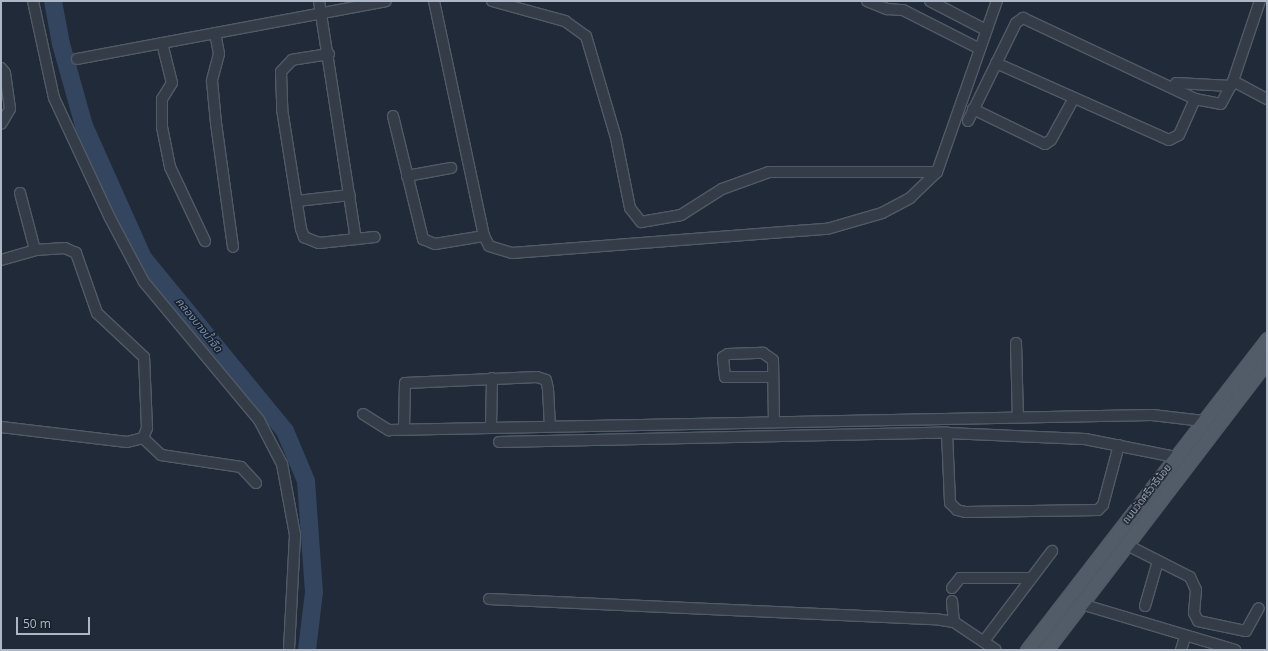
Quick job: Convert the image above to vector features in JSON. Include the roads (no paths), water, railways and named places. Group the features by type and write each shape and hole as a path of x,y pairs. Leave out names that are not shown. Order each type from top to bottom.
{"main road":[{"name":"ถนนวัดศรีวารีน้อย","path":"1027,650 1267,339"},
{"name":"ถนนวัดศรีวารีน้อย","path":"1046,650 1267,361"}],"street":[{"path":"33,1 54,98 110,218 144,282 259,420 282,464 296,535 289,650"},
{"path":"319,1 320,13 329,54 356,239"},
{"path":"77,59 386,1"},
{"path":"434,1 484,236 489,246 512,253 827,229 882,213 910,198 937,172 997,1"},
{"path":"492,1 565,22 586,36 620,153 630,208 641,222 681,215 722,189 769,172 937,172"},
{"path":"867,1 887,10 903,10 980,49"},
{"path":"930,1 986,30"},
{"path":"968,121 1016,23 1029,19 1195,99 1221,104 1232,84 1260,1"},
{"path":"215,33 219,54 212,81 216,123 233,247"},
{"path":"162,43 172,83 162,99 162,127 170,167 205,241"},
{"path":"329,54 292,60 281,72 282,109 301,229 311,241 375,237"},
{"path":"996,63 1169,140 1179,135 1195,99"},
{"path":"1,68 5,73 10,109 1,124"},
{"path":"1176,82 1232,84 1267,99"},
{"path":"973,109 1045,144 1051,140 1074,98"},
{"path":"393,116 423,239 435,244 484,236"},
{"path":"407,176 451,168"},
{"path":"20,193 35,250"},
{"path":"297,201 350,195"},
{"path":"1,260 35,250 65,248 76,253 97,313 144,357 147,428 143,438"},
{"path":"1016,343 1018,417"},
{"path":"773,377 725,377 723,357 728,354 763,353 773,360 774,422"},
{"path":"404,429 405,383 537,377 546,380 550,426"},
{"path":"491,428 492,378"},
{"path":"363,414 380,427 404,429 1152,415 1204,421"},
{"path":"1,427 127,442 143,438"},
{"path":"499,442 947,433 1085,439 1175,457"},
{"path":"947,433 950,503 957,510 966,512 1098,510 1103,505 1119,445"},
{"path":"143,438 161,455 241,467 256,483"},
{"path":"1127,545 1186,574 1194,583 1194,613 1198,621 1246,631 1260,608"},
{"path":"984,641 1052,551"},
{"path":"1145,606 1158,561"},
{"path":"952,588 960,578 1031,578"},
{"path":"490,599 935,619 954,622 996,650"},
{"path":"952,601 954,622"},
{"path":"1081,604 1185,637 1235,650"},
{"path":"1181,650 1185,637"}],"waterway":[{"name":"คลองบางน้ำจืด","path":"53,1 61,44 84,126 143,258 285,431 306,481 314,592 307,650"}]}
